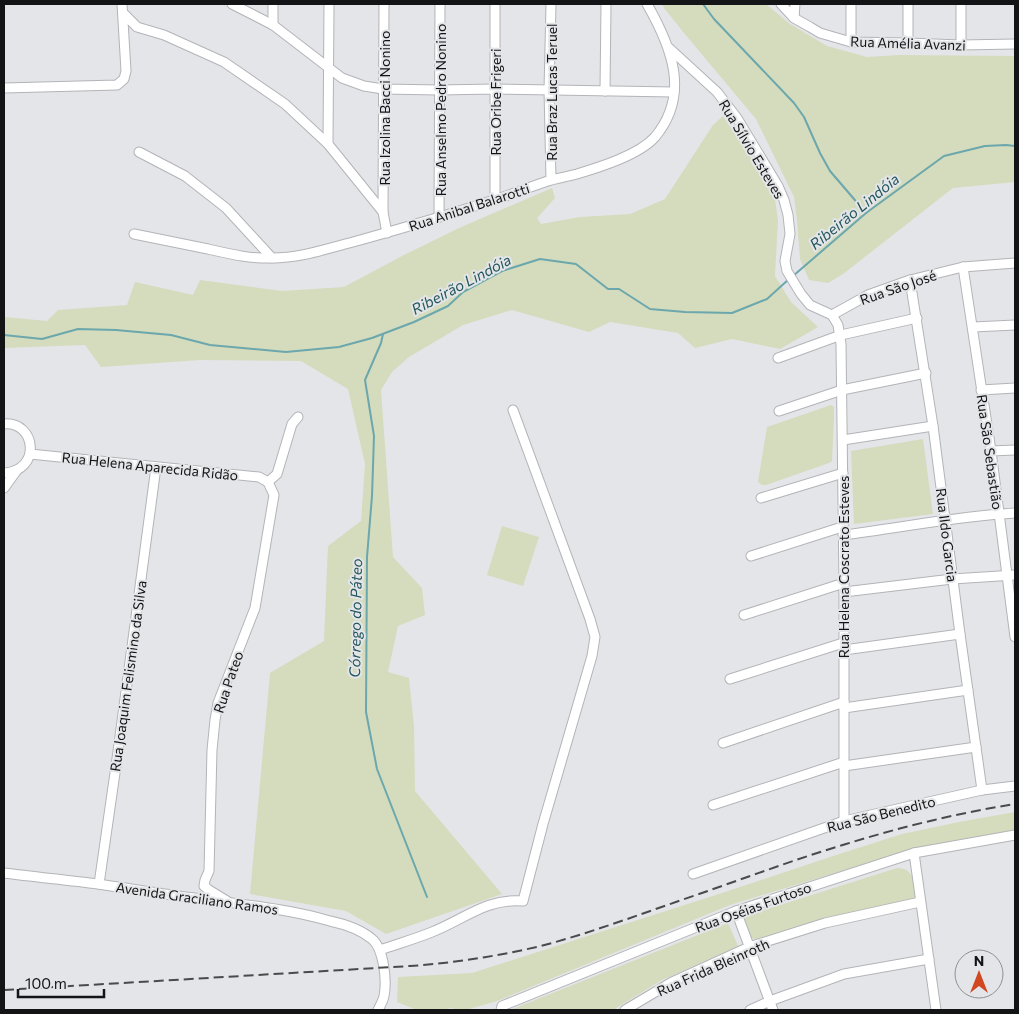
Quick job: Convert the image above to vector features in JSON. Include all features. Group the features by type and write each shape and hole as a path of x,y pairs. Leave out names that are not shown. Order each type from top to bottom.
{"street":[{"path":"232,4 273,25 342,78 364,86 439,90 674,92"},
{"path":"273,4 273,25"},
{"path":"328,144 329,4"},
{"name":"Rua Izolina Bacci Nonino","path":"384,4 383,212 387,233"},
{"name":"Rua Anselmo Pedro Nonino","path":"439,217 440,4"},
{"name":"Rua Oribe Frigeri","path":"495,4 495,200"},
{"name":"Rua Braz Lucas Teruel","path":"551,4 549,90 551,180"},
{"path":"606,4 606,90"},
{"name":"Rua Anibal Balarotti","path":"134,234 248,257 303,256 495,200 551,180 577,174 631,154 645,146 663,125 674,92 674,72 669,48 647,4"},
{"name":"Rua Amélia Avanzi","path":"781,4 794,18 820,33 851,42 961,45 1015,44"},
{"path":"794,18 795,4"},
{"path":"851,4 851,42"},
{"path":"908,4 908,43"},
{"path":"961,4 961,45"},
{"path":"123,8 137,27 164,35 224,62 286,104 328,144 383,212"},
{"path":"4,88 118,85 124,79 126,71 123,8"},
{"name":"Rua Sílvio Esteves","path":"669,48 717,92 736,118 778,186 788,215 790,234 786,272 810,305 832,315"},
{"path":"139,152 185,176 226,208 272,258"},
{"name":"Rua São José","path":"832,315 868,295 910,280 963,267 1015,263"},
{"name":"Rua São Sebastião","path":"963,267 991,451 998,514 1011,575 1015,637"},
{"name":"Rua Ildo Garcia","path":"910,280 926,374 952,579 982,790"},
{"name":"Rua Helena Coscrato Esteves","path":"832,315 841,335 844,821"},
{"path":"778,358 841,335 917,318"},
{"path":"972,327 1015,325"},
{"path":"779,411 842,390 926,374"},
{"path":"981,390 1015,388"},
{"path":"378,1010 384,997 380,950 432,932 491,904 523,900 592,656 595,637 590,619 513,410"},
{"path":"268,482 278,474 292,424 298,417"},
{"path":"4,424 16,426 23,431 28,438 30,446 30,454 23,466 17,470 4,473"},
{"path":"843,440 933,426"},
{"path":"991,451 1015,450"},
{"name":"Rua Helena Aparecida Ridão","path":"30,454 259,477 268,482"},
{"name":"Rua Joaquim Felismino da Silva","path":"99,884 156,467"},
{"path":"4,488 17,470"},
{"path":"761,498 843,473"},
{"name":"Rua Pateo","path":"229,902 204,886 209,871 215,720 218,703 254,608 274,495 268,482"},
{"path":"751,556 842,531 873,532 945,520 1015,513"},
{"path":"744,614 844,588 1011,575"},
{"path":"730,680 844,646 960,634"},
{"path":"723,743 844,705 968,690"},
{"path":"714,805 844,764 976,747"},
{"name":"Rua São Benedito","path":"693,874 844,821 982,790 1015,786"},
{"name":"Rua Oséias Furtoso","path":"501,1010 502,1006 736,911 914,853 1015,835"},
{"path":"914,853 936,1010"},
{"name":"Avenida Graciliano Ramos","path":"4,873 99,884 306,914 365,934 372,939 380,950"},
{"name":"Rua Frida Bleinroth","path":"625,1010 672,982 749,947 825,922 920,902"},
{"path":"736,911 773,1010"},
{"path":"750,1010 844,974 929,959"}],"green space":[{"path":"662,4 766,4 790,24 827,46 867,57 899,55 1015,56 1015,182 953,188 843,274 828,283 809,280 800,259 794,197 756,119"},
{"path":"723,116 758,168 775,199 778,220 775,276 791,302 818,327 780,349 732,339 695,348 678,333 610,322 589,332 512,310 463,325 409,357 392,372 381,390 393,557 422,588 425,615 398,626 388,672 409,678 414,726 415,791 502,894 386,934 346,911 250,894 270,673 324,641 328,546 361,521 365,464 348,389 301,361 200,360 101,367 85,345 4,348 4,317 47,321 58,310 127,305 135,282 193,295 200,280 282,291 344,287 459,228 552,188 555,198 537,218 541,224 580,217 630,214 665,199 713,125"},
{"path":"831,405 834,407 832,461 766,485 758,482 767,427"},
{"path":"923,439 933,514 854,524 851,451"},
{"path":"502,526 539,537 523,586 487,575"},
{"path":"1015,812 1015,830 920,847 730,905 497,1001 466,1010 451,1008 443,1010 417,1010 397,1002 398,977 472,973 902,834"},
{"path":"897,868 910,873 916,897 915,901 758,940 751,938 745,923 745,918 749,915"},
{"path":"728,923 738,946 662,980 613,1010 510,1010"}],"waterway":[{"path":"703,4 714,19 794,103 804,117 830,171 866,213"},
{"name":"Ribeirão Lindóia","path":"793,276 866,213 944,156 985,146 1015,146"},
{"name":"Ribeirão Lindóia","path":"4,335 42,339 78,329 116,330 171,335 210,345 286,352 339,347 372,338 414,322 448,306 463,292 502,271 540,259 576,264 608,289 619,289 650,309 685,312 732,313 767,299 789,279"},
{"name":"Córrego do Páteo","path":"383,334 365,380 374,436 367,557 366,712 377,769 427,897"}],"railway":[{"path":"4,990 410,966 492,956 541,946 620,922 790,862 867,838 951,816 1015,804"}]}
